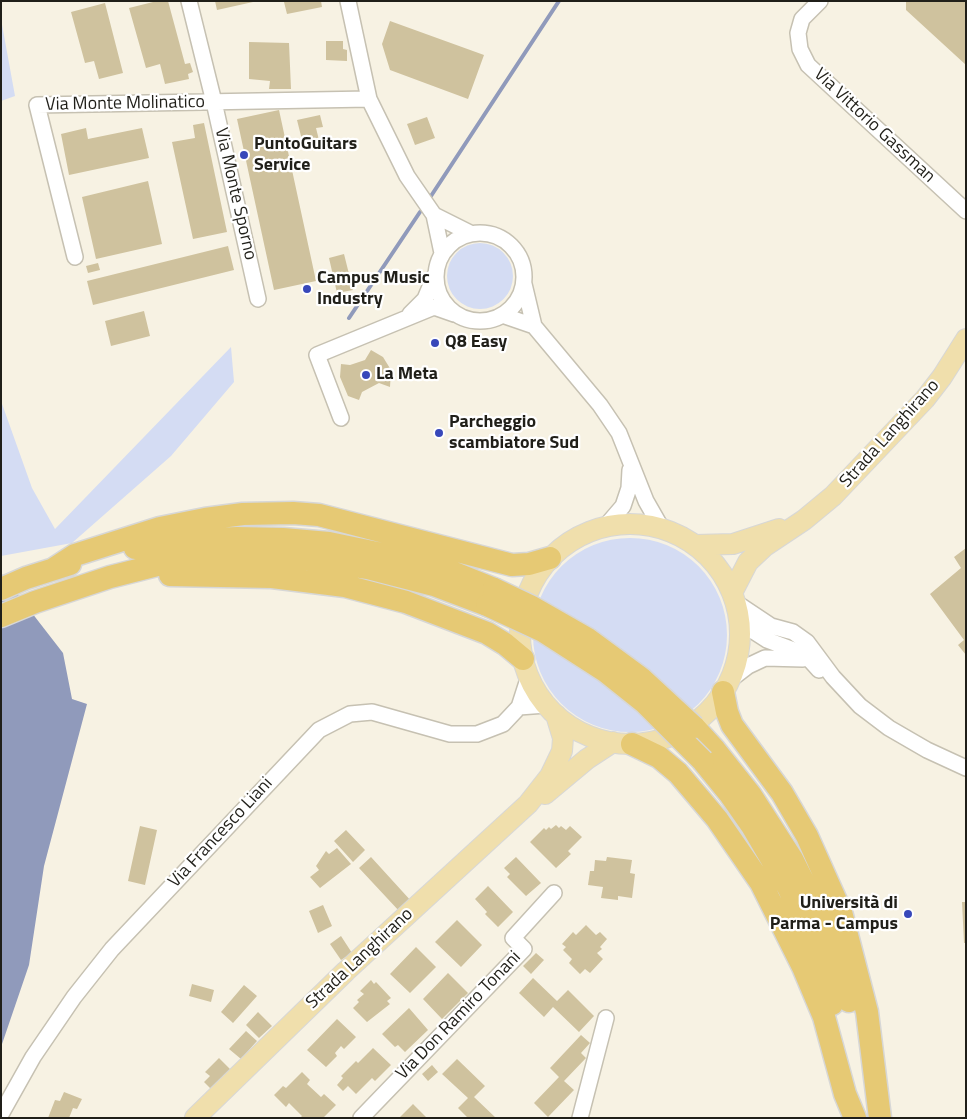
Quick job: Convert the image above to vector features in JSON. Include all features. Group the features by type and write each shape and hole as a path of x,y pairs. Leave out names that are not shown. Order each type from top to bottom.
{"highway":[{"path":"55,568 75,555 160,528 233,515 284,513 319,515 512,565 529,564 550,558"},
{"path":"1,589 55,568 122,550 154,545 237,538 330,543 447,570 605,671 709,755 750,794 792,859 822,919 844,981 856,1028 869,1118"},
{"path":"1,616 46,598 110,577 165,563 221,558 298,559 368,568 532,607 588,639 641,678 694,727 729,793 752,826 789,889 802,916 824,975 844,1046 855,1118"},
{"path":"46,598 158,574 272,577 344,586 406,602 483,631 505,644 526,668"},
{"path":"727,686 727,712 732,725 782,793 802,827 841,912 867,1012 880,1118"},
{"path":"623,743 659,756 678,773 718,819 761,883 803,968 824,1017 846,1094 855,1118"}],"main road":[{"name":"Strada Langhirano","path":"734,598 748,562 765,546 804,520 833,496 925,399 942,377 966,339"},
{"name":"Strada Langhirano","path":"695,545 733,544 804,520"},
{"name":"Strada Langhirano","path":"195,1118 352,965 528,804 550,776 562,751 563,738 551,710 526,668 520,632 524,605 534,580 550,558 572,540 585,533 605,526 624,524 644,525 662,529 695,545 711,559 723,575 734,598 740,622 739,651 727,686 712,707 684,730 668,737 650,742 623,743 598,739 583,733 551,710"},
{"name":"Strada Langhirano","path":"528,804 544,795 587,759 623,743"}],"street":[{"name":"Via Monte Sporno","path":"189,1 214,102 258,299"},
{"path":"348,1 370,99 407,176 434,215 442,253"},
{"name":"Via Vittorio Gassman","path":"820,1 802,19 798,33 800,49 808,65 966,212"},
{"name":"Via Monte Molinatico","path":"75,257 37,105 370,99"},
{"path":"434,215 470,233"},
{"path":"403,320 425,299 442,253 454,241 470,233 484,232 498,236 510,244 519,256 524,270 524,284 534,326 600,405 619,433 646,501 662,529"},
{"path":"436,272 436,285 440,297 447,307 457,315"},
{"path":"341,418 317,355 434,307 468,319 491,320 502,315 512,307 520,296 524,284"},
{"path":"502,315 534,326"},
{"path":"605,526 623,506 629,488 630,463"},
{"path":"734,598 772,626 793,632 807,642 833,677 860,706 889,728 964,774"},
{"path":"740,622 768,640 791,649 810,660 847,702 870,724 893,740 920,756 964,774"},
{"path":"727,686 748,666 765,658 810,660"},
{"name":"Via Francesco Liani","path":"1,1114 33,1057 74,997 112,949 319,730 350,714 372,712 450,734 477,734 504,724 519,707 526,668"},
{"path":"519,707 551,710"},
{"name":"Via Don Ramiro Tonani","path":"361,1118 524,949 513,938 554,893"},
{"path":"580,1118 606,1018"}],"shaded area":[{"path":"1,19 15,96 1,101"},
{"path":"480,243 493,246 503,253 510,263 513,276 510,289 503,299 493,306 480,309 467,306 457,299 450,289 447,276 450,263 457,253 467,246"},
{"path":"231,347 234,382 171,456 72,543 1,556 1,401 32,488 55,529"},
{"path":"620,538 640,538 676,549 699,566 711,581 720,598 727,625 727,645 720,672 711,689 699,704 684,716 667,725 640,732 620,732 584,721 568,710 555,697 544,681 537,663 533,645 533,625 544,589 555,573 568,560 584,549 602,542"},
{"path":"1,573 63,653 72,699 87,704 44,866 29,965 1,1047"}],"building":[{"path":"157,1 168,1 185,64 190,63 193,72 188,74 189,79 165,84 160,64 146,68 129,8"},
{"path":"215,1 252,1 253,2 217,10"},
{"path":"321,1 322,7 287,14 284,2"},
{"path":"906,1 966,1 966,65 906,10"},
{"path":"105,3 123,73 99,79 94,61 85,63 71,12"},
{"path":"390,21 484,55 468,99 390,70 382,44"},
{"path":"326,41 343,41 343,49 347,50 347,61 326,60"},
{"path":"249,42 289,43 291,89 269,89 270,81 249,79"},
{"path":"279,110 316,281 274,290 237,119"},
{"path":"320,115 323,127 316,128 319,140 303,144 297,120"},
{"path":"427,117 435,138 415,145 407,124"},
{"path":"204,123 227,232 193,239 172,142 195,138 193,125"},
{"path":"86,128 88,139 142,128 149,158 69,175 61,134"},
{"path":"148,181 162,244 96,259 82,197"},
{"path":"228,246 234,270 93,305 87,281"},
{"path":"344,254 353,290 337,293 329,258"},
{"path":"98,263 100,270 88,273 86,266"},
{"path":"144,311 150,336 111,346 105,321"},
{"path":"371,350 383,357 391,370 390,387 379,383 362,392 359,400 348,396 340,377 341,364 350,365 365,360"},
{"path":"966,548 966,655 958,645 964,640 930,594 961,568 954,557"},
{"path":"556,825 566,830 570,826 582,837 568,851 571,854 556,868 530,842 544,828 546,830 549,827 551,829"},
{"path":"140,826 157,830 145,885 128,881"},
{"path":"346,830 365,850 353,862 334,841"},
{"path":"337,848 351,864 320,888 310,877 319,870 316,866 326,851 329,854"},
{"path":"371,857 412,902 400,912 359,868"},
{"path":"516,857 541,883 526,896 507,877 510,874 504,868"},
{"path":"607,857 632,860 630,873 635,874 632,898 618,896 618,900 601,898 603,887 588,885 590,871 594,871 595,860 606,861"},
{"path":"488,886 513,912 498,927 485,914 487,912 475,899"},
{"path":"962,902 966,902 966,943 964,943"},
{"path":"323,905 332,926 318,933 309,911"},
{"path":"457,920 482,945 461,967 435,942"},
{"path":"586,925 596,935 600,932 607,939 600,947 602,949 597,953 603,959 590,973 585,969 580,974 569,963 572,959 563,950 566,947 562,944 573,932 576,935"},
{"path":"341,936 352,953 341,960 330,944"},
{"path":"416,947 436,967 410,993 390,974"},
{"path":"536,953 544,960 531,974 523,966"},
{"path":"448,973 468,993 442,1019 423,999"},
{"path":"533,978 557,1001 568,990 594,1016 579,1032 553,1007 544,1017 519,993"},
{"path":"371,980 374,984 376,982 391,998 387,1001 390,1004 367,1022 353,1008 359,1002 357,1000 364,994 360,991"},
{"path":"192,984 214,990 211,1002 189,996"},
{"path":"244,985 257,996 233,1023 221,1012"},
{"path":"409,1008 428,1030 405,1052 398,1045 395,1047 382,1034"},
{"path":"258,1012 272,1026 259,1038 246,1025"},
{"path":"337,1019 356,1037 344,1049 341,1046 335,1053 337,1056 326,1067 307,1050"},
{"path":"246,1031 257,1041 241,1059 229,1049"},
{"path":"581,1035 590,1043 581,1053 586,1058 564,1081 574,1090 548,1117 534,1103 559,1077 550,1068"},
{"path":"373,1048 391,1065 375,1081 372,1078 356,1094 348,1086 343,1091 337,1085 343,1078 341,1076"},
{"path":"219,1058 231,1070 212,1090 204,1082 210,1076 205,1072"},
{"path":"457,1059 485,1086 474,1097 496,1118 468,1118 458,1108 468,1098 442,1074"},
{"path":"432,1065 438,1072 428,1081 422,1074"},
{"path":"302,1072 310,1080 307,1084 321,1097 324,1094 336,1105 323,1118 300,1118 302,1116 289,1103 286,1107 274,1095 283,1086 286,1088"},
{"path":"64,1092 82,1099 77,1109 73,1108 69,1118 48,1118 55,1100 60,1101"},
{"path":"413,1104 427,1118 399,1118"}],"waterway":[{"path":"431,196 559,1"},
{"path":"349,318 420,212"}],"place":[{"name":"PuntoGuitars Service","path":"244,155"},
{"name":"Campus Music Industry","path":"307,289"},
{"name":"Q8 Easy","path":"435,343"},
{"name":"La Meta","path":"366,375"},
{"name":"Parcheggio scambiatore Sud","path":"439,433"},
{"name":"Università di Parma - Campus","path":"908,914"}]}
